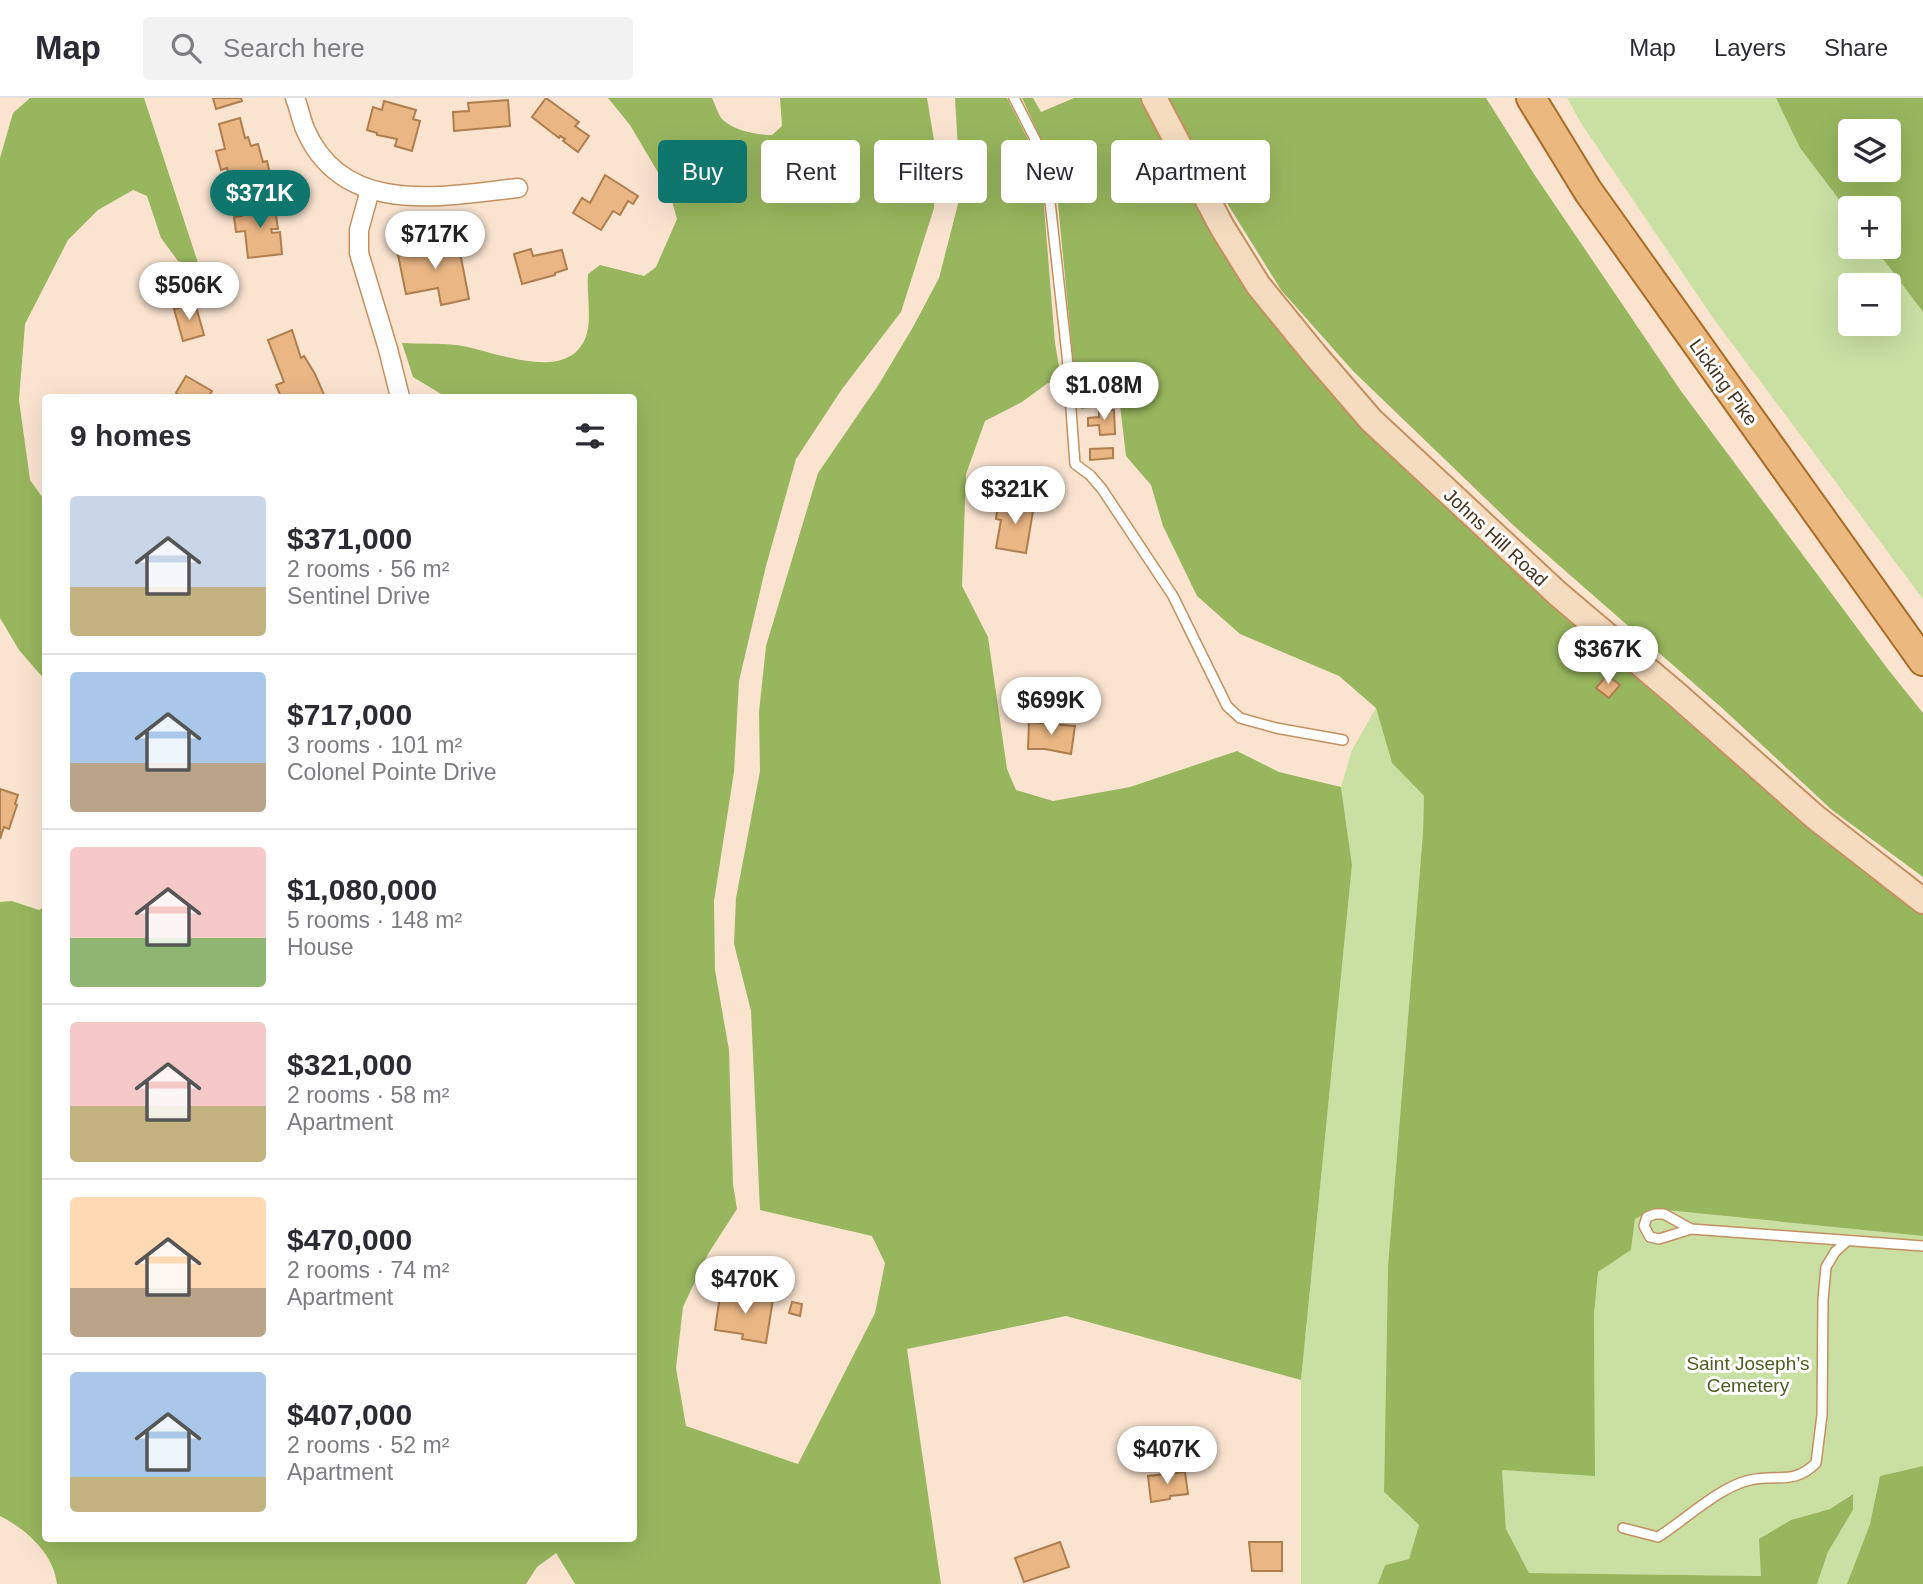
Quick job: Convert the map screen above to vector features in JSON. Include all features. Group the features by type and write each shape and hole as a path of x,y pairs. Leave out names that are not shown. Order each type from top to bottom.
{"main road":[{"name":"Johns Hill Road","path":"1154,98 1222,228 1258,285 1371,419 1558,594 1815,817 1923,901"},
{"name":"Licking Pike","path":"1531,98 1596,201 1923,661"}],"street":[{"path":"295,98 305,130 320,153 342,174 370,190 411,198 518,188"},
{"path":"370,190 360,226 359,253 399,394"}],"lane":[{"path":"1014,98 1037,143 1047,175 1067,355 1075,464 1090,475 1102,489 1173,596 1227,706 1240,718 1343,740"},
{"path":"1691,1229 1664,1214 1647,1217 1644,1226 1650,1237 1659,1239 1691,1229 1923,1246"},
{"path":"1623,1528 1658,1537 1731,1488 1754,1479 1799,1476 1816,1463 1822,1415 1826,1267 1835,1252 1847,1241"}],"green space":[{"path":"30,98 144,98 200,269 178,261 161,238 147,196 133,190 98,210 68,240 25,324 19,400 30,480 42,497 42,677 19,650 0,618 0,158 13,113"},
{"path":"608,98 712,98 721,117 733,127 746,132 772,135 782,126 780,98 927,98 934,140 874,140 874,203 934,203 901,312 842,389 796,459 766,566 739,681 734,772 714,901 715,970 729,1050 733,1184 737,1209 708,1254 683,1307 676,1368 686,1426 798,1464 875,1313 885,1263 872,1236 760,1210 751,1011 734,944 736,898 760,771 759,712 766,646 818,473 879,384 939,278 958,203 987,203 987,140 957,140 955,98 1007,98 1028,140 1001,140 1001,203 1044,203 1055,343 1062,384 1048,383 1022,402 985,421 966,474 962,586 988,637 1007,769 1016,790 1053,801 1130,787 1237,751 1279,772 1341,787 1352,865 1301,1380 1066,1316 907,1349 941,1584 575,1584 556,1553 537,1567 526,1584 57,1584 55,1573 45,1553 29,1535 0,1516 0,902 12,901 39,910 42,908 42,1542 637,1542 637,394 441,394 413,377 402,343 456,345 505,357 542,362 558,361 572,355 583,343 588,327 588,274 600,265 644,276 656,267 677,219 672,203 747,203 747,140 658,140 658,172 630,125"},
{"path":"1022,98 1033,98 1041,112 1074,98 1141,98 1163,140 1111,140 1111,203 1195,203 1213,238 1267,315 1344,406 1437,499 1560,611 1823,841 1923,915 1923,1236 1655,1209 1635,1219 1631,1250 1598,1272 1594,1315 1595,1476 1502,1470 1506,1529 1529,1573 1761,1576 1759,1539 1791,1520 1830,1509 1853,1494 1853,1510 1828,1552 1817,1584 1378,1584 1385,1565 1409,1559 1419,1525 1384,1492 1388,1266 1424,796 1392,763 1376,708 1339,676 1240,634 1197,596 1163,526 1151,485 1126,456 1120,405 1081,409 1075,381 1058,203 1097,203 1097,140 1041,140"},
{"path":"1168,98 1486,98 1534,174 1681,391 1923,713 1923,877 1832,810 1722,708 1513,525 1353,371 1281,290 1227,203 1270,203 1270,140 1190,140"},
{"path":"1567,98 1776,98 1800,148 1838,198 1838,259 1883,259 1894,273 1838,273 1838,336 1901,336 1901,283 1923,312 1923,599 1713,318 1581,123"},
{"path":"1776,98 1923,98 1923,312 1901,283 1901,273 1894,273 1883,259 1901,259 1901,196 1838,196 1838,198 1800,148"},
{"path":"1376,708 1392,763 1424,796 1388,1266 1384,1492 1419,1525 1409,1559 1385,1565 1378,1584 1301,1584 1301,1380 1352,865 1341,787 1352,750"},
{"name":"Saint Joseph’s Cemetery","path":"1654,1209 1923,1236 1923,1466 1880,1476 1870,1524 1847,1584 1817,1584 1828,1552 1853,1510 1852,1494 1830,1509 1791,1520 1761,1576 1529,1573 1506,1529 1502,1470 1595,1475 1594,1315 1598,1272 1631,1250 1635,1219"},
{"path":"1923,1466 1923,1584 1847,1584 1870,1524 1880,1476"}],"building":[{"path":"213,98 241,98 242,101 216,109"},
{"path":"546,98 579,122 575,126 589,136 578,152 563,141 565,139 560,136 559,138 532,117"},
{"path":"508,100 510,126 454,131 453,112 469,111 468,103"},
{"path":"384,101 416,110 413,119 420,121 412,151 395,146 397,139 367,130 373,107 382,110"},
{"path":"240,118 245,138 248,137 251,146 258,144 270,174 231,183 227,168 221,170 216,151 225,149 219,124"},
{"path":"605,175 638,196 633,204 628,201 620,215 613,211 601,230 573,213 582,198 590,203"},
{"path":"267,203 267,209 275,208 278,229 271,229 272,233 280,232 282,254 248,258 245,231 236,232 234,217 242,216 241,206"},
{"path":"452,241 454,248 459,247 469,299 441,305 438,288 406,294 397,250 416,246 418,253 421,252 420,248"},
{"path":"531,249 533,256 562,250 567,269 522,284 514,254"},
{"path":"195,303 204,335 183,341 174,309"},
{"path":"292,330 301,358 304,356 324,394 280,394 276,385 284,382 268,340"},
{"path":"186,376 212,391 210,394 176,393"},
{"path":"1114,410 1115,434 1100,435 1099,425 1088,426 1088,418 1099,417 1099,411"},
{"path":"1113,448 1113,458 1090,460 1090,449"},
{"path":"1004,500 1034,505 1026,553 996,548 1001,520 996,519 997,510 1002,511"},
{"path":"1607,675 1620,685 1609,698 1596,688"},
{"path":"1029,722 1075,726 1071,754 1028,749"},
{"path":"0,789 18,795 9,829 4,827 0,839"},
{"path":"728,1291 744,1294 743,1299 750,1300 750,1296 773,1299 766,1343 742,1339 743,1334 715,1330 720,1295 727,1296"},
{"path":"792,1302 802,1304 800,1316 789,1313"},
{"path":"1185,1472 1188,1494 1151,1502 1148,1476"},
{"path":"1060,1542 1069,1567 1024,1582 1015,1558"},
{"path":"1249,1542 1282,1542 1282,1571 1252,1571"}]}
